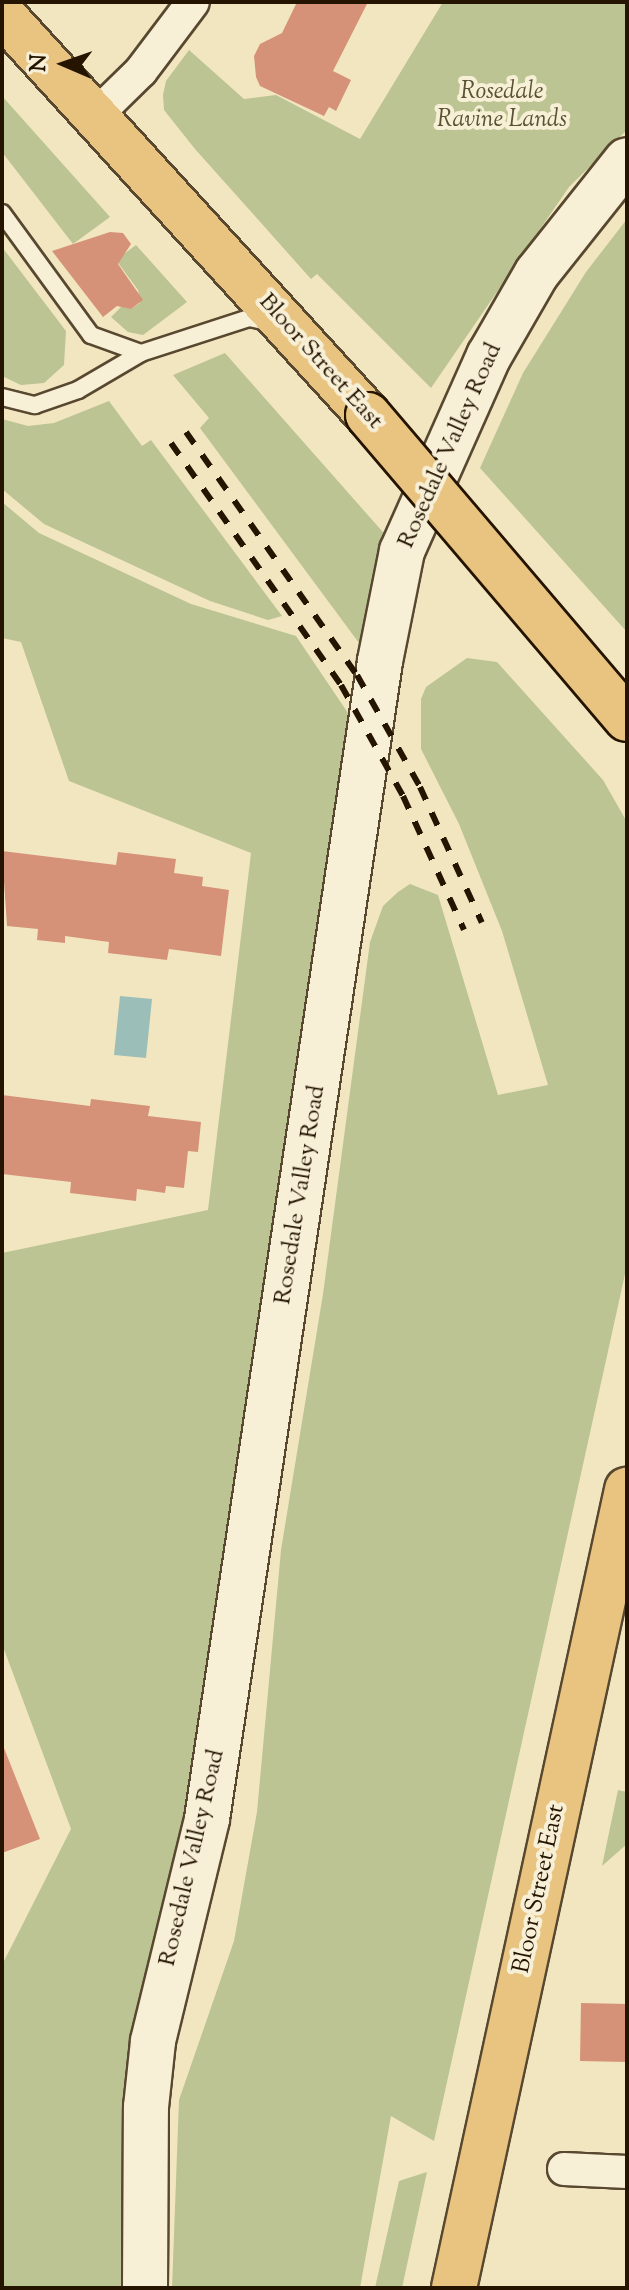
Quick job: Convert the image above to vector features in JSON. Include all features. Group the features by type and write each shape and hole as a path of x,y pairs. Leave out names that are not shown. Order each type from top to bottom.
{"main road":[{"name":"Bloor Street East","path":"2,14 290,326 627,719"},
{"name":"Bloor Street East","path":"454,2288 627,1490"}],"street":[{"path":"94,117 141,71 193,2"},
{"name":"Rosedale Valley Road","path":"145,2288 146,2107 153,2041 207,1819 380,661 402,551 489,356 537,273 627,160"},
{"path":"564,2169 627,2172"}],"lane":[{"path":"2,213 91,335 141,353"},
{"path":"2,397 35,405 78,390 141,353 249,318 290,326"}],"green space":[{"name":"Rosedale Ravine Lands","path":"443,2 627,2 627,130 569,187 431,388 317,274 311,279 195,149 164,110 163,95 166,81 189,50 244,99 276,95 360,139"},
{"path":"2,96 110,217 73,244 2,152"},
{"path":"627,219 627,632 480,468 523,373 586,272"},
{"path":"136,245 187,302 143,335 128,332 111,317 122,306 131,309 140,303 138,290 116,260"},
{"path":"2,247 66,331 64,365 44,383 21,385 2,376"},
{"path":"225,353 389,539 359,643 200,428 209,418 173,375"},
{"path":"109,401 142,446 151,440 282,616 268,620 210,601 44,524 2,489 2,419 28,426 54,423"},
{"path":"2,502 39,533 191,604 296,636 348,713 129,2288 2,2288 2,1965 71,1829 2,1644 2,1253 208,1210 251,853 69,781 21,642 2,638"},
{"path":"467,658 497,662 603,780 627,822 627,1265 434,2141 391,2116 360,2288 172,2288 179,2100 234,1941 257,1812 281,1550 323,1294 370,942 383,906 398,892 410,884 438,895 498,1095 548,1085 502,931 459,824 421,749 421,699 426,687"},
{"path":"618,1790 627,1792 627,1844 602,1866"},
{"path":"427,2172 402,2288 375,2288 399,2181"}],"water":[{"path":"120,996 152,999 146,1058 114,1055"}],"building":[{"path":"297,2 368,2 333,71 351,80 336,111 329,107 324,116 260,86 256,77 254,56 260,44 282,33"},
{"path":"110,232 123,233 131,244 118,264 143,300 131,309 117,306 103,317 52,251"},
{"path":"2,851 116,865 118,852 176,859 174,873 203,877 202,886 229,890 221,956 169,949 167,960 108,953 109,942 65,936 65,943 37,940 38,929 7,926"},
{"path":"2,1095 90,1106 91,1099 150,1106 148,1116 201,1122 198,1152 188,1151 184,1188 166,1186 165,1193 137,1189 136,1201 70,1193 71,1182 2,1174"},
{"path":"2,1743 40,1839 2,1853"},
{"path":"581,2003 627,2004 627,2062 580,2061"}],"railway":[{"path":"186,432 357,675 420,787 482,923"},
{"path":"171,443 341,685 403,796 464,930"}]}
